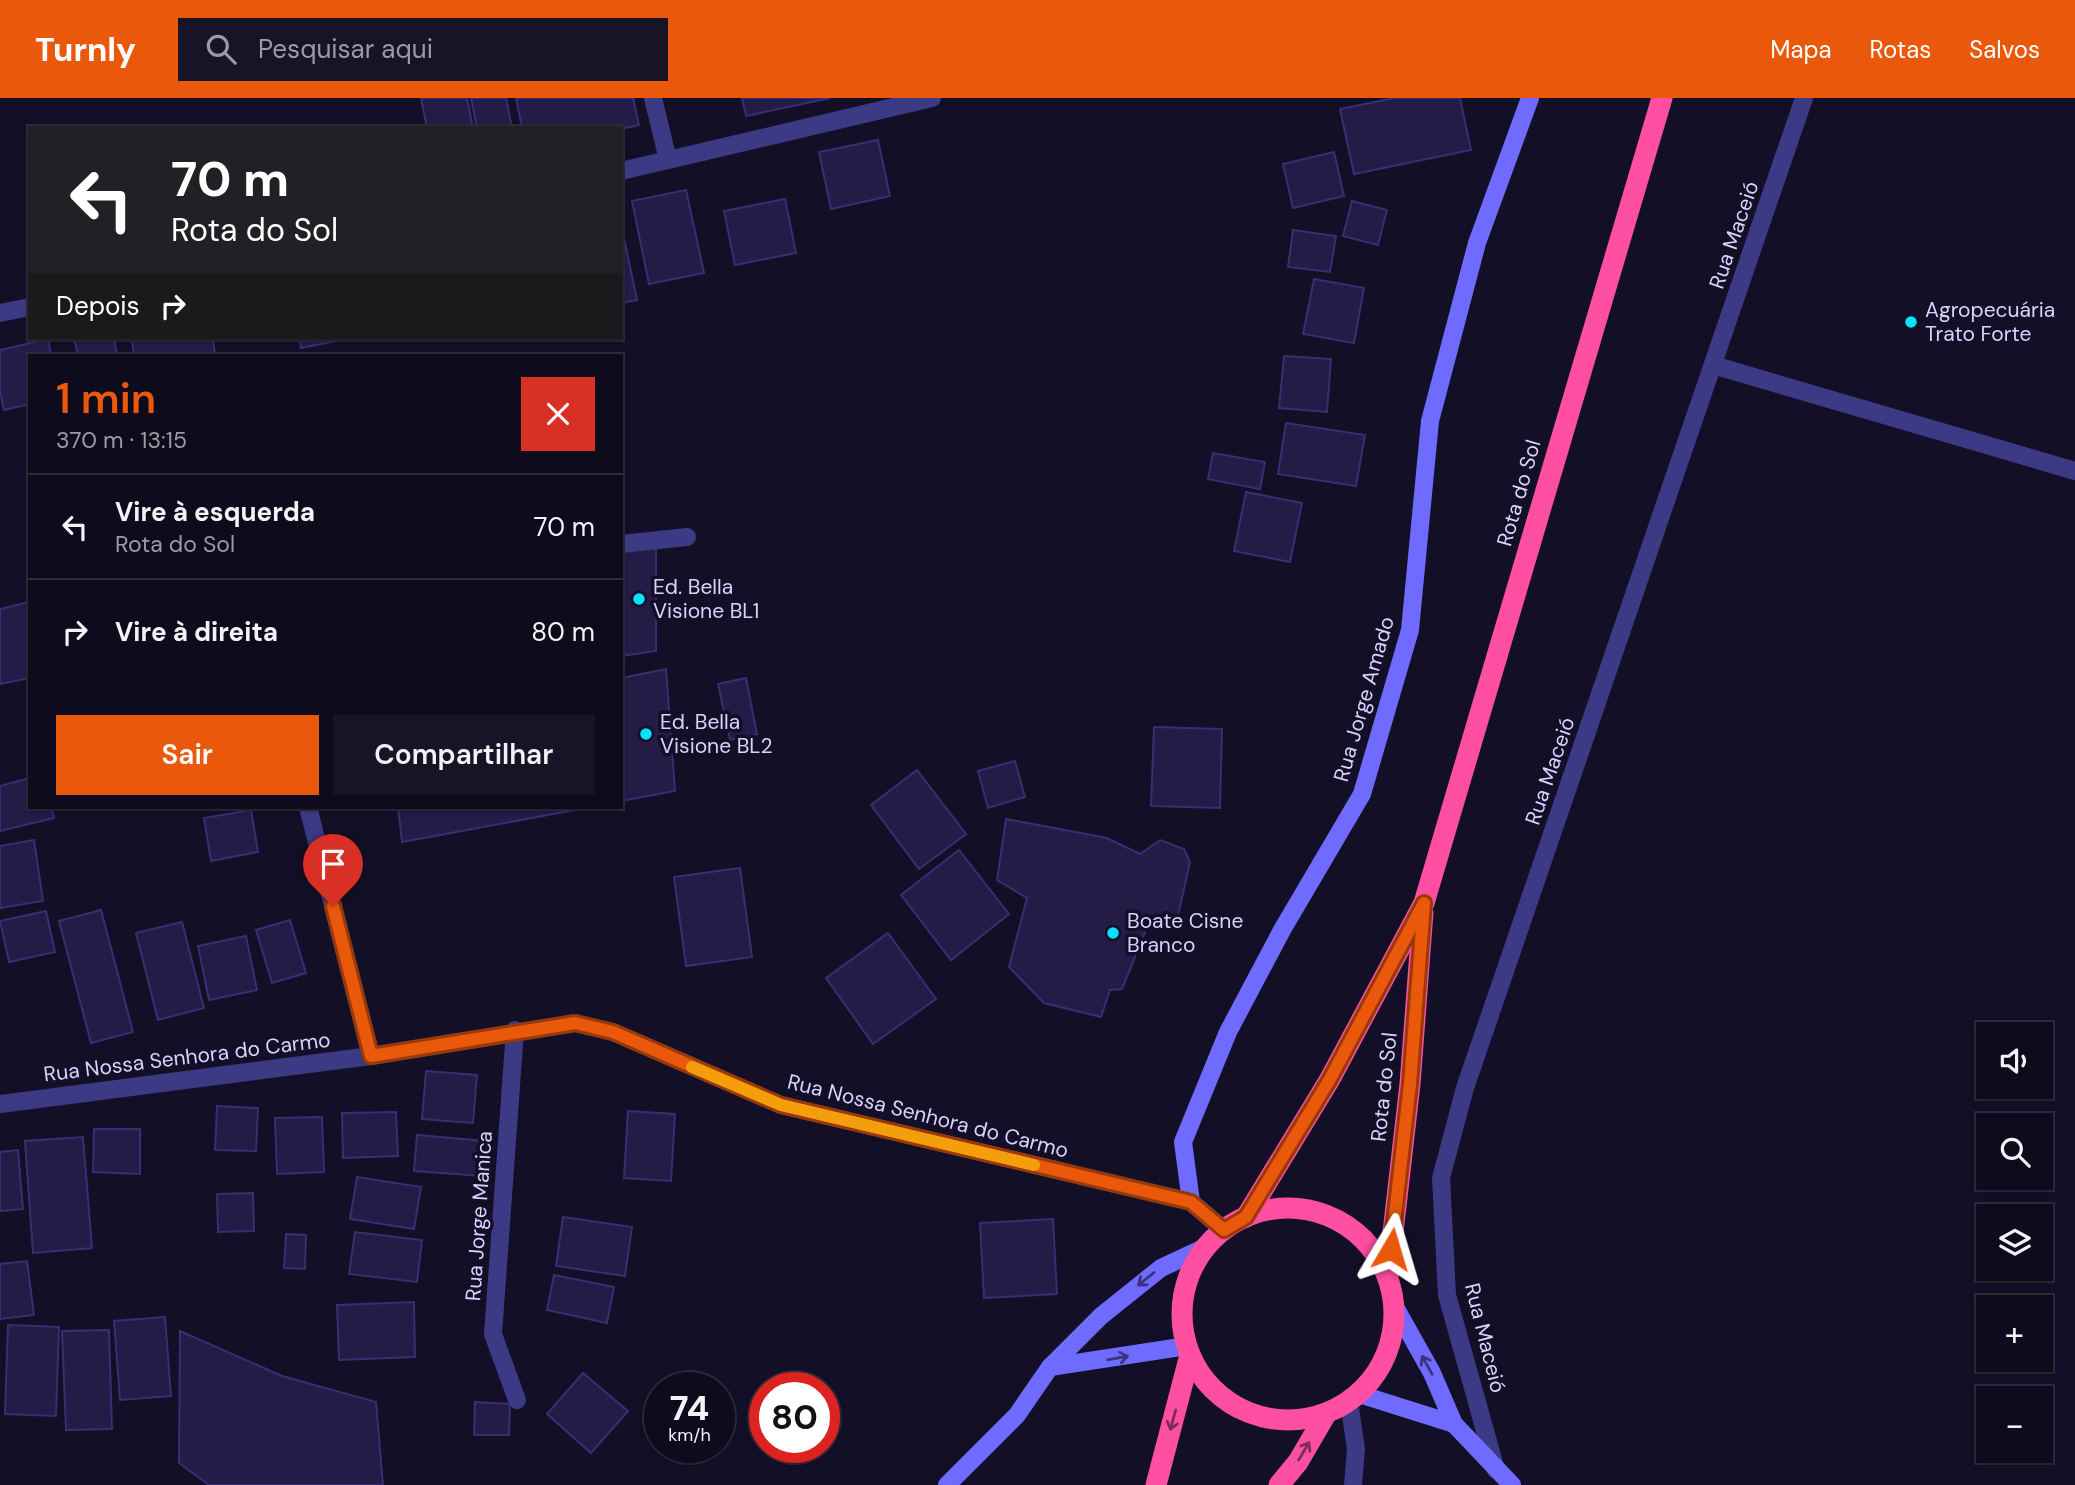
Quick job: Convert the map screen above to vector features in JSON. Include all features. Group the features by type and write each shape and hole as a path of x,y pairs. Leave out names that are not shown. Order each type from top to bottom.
{"highway":[{"name":"Rota do Sol","path":"1246,1217 1330,1079 1424,903 1662,98"},
{"name":"Rota do Sol","path":"1388,1276 1410,1084 1424,903"},
{"path":"1275,1209 1306,1210 1335,1218 1367,1242 1388,1276 1395,1307 1392,1339 1384,1359 1354,1398 1326,1414 1286,1420 1245,1412 1222,1398 1203,1378 1188,1351 1182,1325 1184,1294 1195,1264 1206,1247 1224,1230 1246,1217 1275,1209"},
{"path":"1156,1485 1188,1351"},
{"path":"1279,1485 1298,1462 1326,1414"}],"street":[{"path":"653,98 667,160"},
{"path":"623,171 932,98"},
{"name":"Rua Jorge Amado","path":"1191,1202 1183,1142 1228,1032 1282,930 1362,794 1410,630 1430,421 1478,243 1530,98"},
{"name":"Rua Maceió","path":"1496,1470 1447,1295 1441,1178 1465,1088 1804,98"},
{"path":"0,313 28,307"},
{"path":"1713,365 2075,471"},
{"path":"623,544 687,537"},
{"path":"309,809 371,1056"},
{"name":"Rua Nossa Senhora do Carmo","path":"0,1104 371,1056 515,1030 575,1023 613,1032 781,1105 1191,1202"},
{"name":"Rua Jorge Manica","path":"515,1030 492,1334 517,1400"},
{"path":"1191,1202 1224,1230"},
{"path":"947,1485 1017,1415 1050,1367 1101,1316 1161,1268 1206,1247"},
{"path":"1395,1307 1432,1373 1454,1424 1512,1485"},
{"path":"1050,1367 1188,1351"},
{"path":"1353,1485 1356,1449 1354,1398 1454,1424"}],"building":[{"path":"421,98 467,98 473,126 427,126"},
{"path":"471,98 506,98 512,126 477,126"},
{"path":"516,98 633,98 639,125 623,129 623,126 522,126"},
{"path":"742,98 830,98 746,116"},
{"path":"1394,98 1460,98 1471,150 1354,174 1340,109"},
{"path":"878,140 890,196 831,209 819,152"},
{"path":"1334,152 1344,196 1293,208 1283,164"},
{"path":"686,190 704,273 649,284 632,201"},
{"path":"785,199 796,253 735,265 724,211"},
{"path":"1352,201 1387,210 1378,245 1343,236"},
{"path":"1293,230 1336,236 1330,272 1288,267"},
{"path":"623,234 637,300 623,303"},
{"path":"1314,279 1364,288 1354,343 1303,334"},
{"path":"48,340 51,354 28,354 28,404 4,410 0,392 0,350"},
{"path":"74,340 114,340 117,354 78,354"},
{"path":"132,340 213,340 215,354 134,354"},
{"path":"299,340 341,340 301,348"},
{"path":"1284,356 1331,359 1327,412 1279,408"},
{"path":"1286,423 1365,435 1356,486 1278,474"},
{"path":"1213,453 1265,462 1260,489 1208,479"},
{"path":"1246,492 1302,503 1290,562 1234,551"},
{"name":"Ed. Bella Visione BL1","path":"656,541 656,651 623,656 623,547"},
{"path":"28,602 28,678 0,684 0,609"},
{"name":"Ed. Bella Visione BL2","path":"666,669 675,791 623,801 623,678"},
{"path":"746,678 757,734 730,740 718,684"},
{"path":"1154,727 1222,729 1220,808 1151,806"},
{"path":"1015,761 1025,797 988,808 978,771"},
{"path":"917,770 966,834 919,869 871,805"},
{"path":"28,779 28,809 52,809 54,818 0,831 0,786"},
{"path":"398,809 580,809 402,842"},
{"path":"251,810 258,852 211,861 204,818"},
{"path":"1006,819 1107,838 1140,854 1160,840 1184,849 1190,862 1177,920 1148,925 1122,989 1110,990 1101,1017 1044,1003 1009,967 1027,898 997,880"},
{"path":"34,840 43,901 0,908 0,846"},
{"path":"959,850 1009,914 951,960 901,895"},
{"path":"740,868 752,957 686,966 674,877"},
{"path":"101,910 133,1032 91,1043 59,921"},
{"path":"46,911 55,952 9,962 0,921"},
{"path":"290,920 306,973 272,983 256,930"},
{"path":"182,922 204,1008 158,1020 136,933"},
{"path":"888,933 936,999 873,1044 826,978"},
{"path":"246,936 257,990 209,1000 198,946"},
{"path":"426,1071 477,1075 473,1123 422,1119"},
{"path":"217,1106 258,1108 256,1151 215,1150"},
{"path":"628,1111 675,1114 671,1181 624,1178"},
{"path":"396,1112 398,1156 343,1158 342,1113"},
{"path":"322,1117 324,1172 277,1174 275,1118"},
{"path":"94,1129 140,1129 140,1174 93,1172"},
{"path":"417,1135 485,1141 482,1176 414,1171"},
{"path":"83,1137 92,1248 33,1253 25,1141"},
{"path":"18,1150 23,1209 0,1211 0,1152"},
{"path":"357,1177 421,1187 414,1229 350,1219"},
{"path":"253,1193 254,1231 218,1232 217,1194"},
{"path":"563,1217 632,1227 625,1276 556,1266"},
{"path":"1053,1219 1057,1294 984,1298 980,1223"},
{"path":"355,1232 422,1240 417,1282 349,1274"},
{"path":"286,1234 306,1235 305,1269 284,1268"},
{"path":"27,1261 34,1315 0,1319 0,1264"},
{"path":"554,1275 614,1287 607,1323 547,1310"},
{"path":"414,1302 415,1357 339,1360 337,1305"},
{"path":"165,1317 171,1396 120,1400 114,1321"},
{"path":"8,1325 59,1327 56,1416 5,1414"},
{"path":"109,1330 112,1429 66,1430 62,1331"},
{"path":"180,1331 282,1376 376,1402 383,1485 209,1485 179,1463"},
{"path":"583,1373 628,1411 591,1453 547,1414"},
{"path":"475,1402 510,1404 509,1435 474,1435"}],"slow traffic":[{"path":"692,1067 781,1105 1034,1165"}],"place":[{"name":"Agropecuária Trato Forte","path":"1911,322"},
{"name":"Ed. Bella Visione BL1","path":"639,599"},
{"name":"Ed. Bella Visione BL2","path":"646,734"},
{"name":"Boate Cisne Branco","path":"1113,933"}],"route":[{"path":"333,906 371,1056 515,1030 575,1023 613,1032 781,1105 1191,1202 1224,1230 1246,1217 1330,1079 1424,903 1410,1084 1391,1249"}]}
